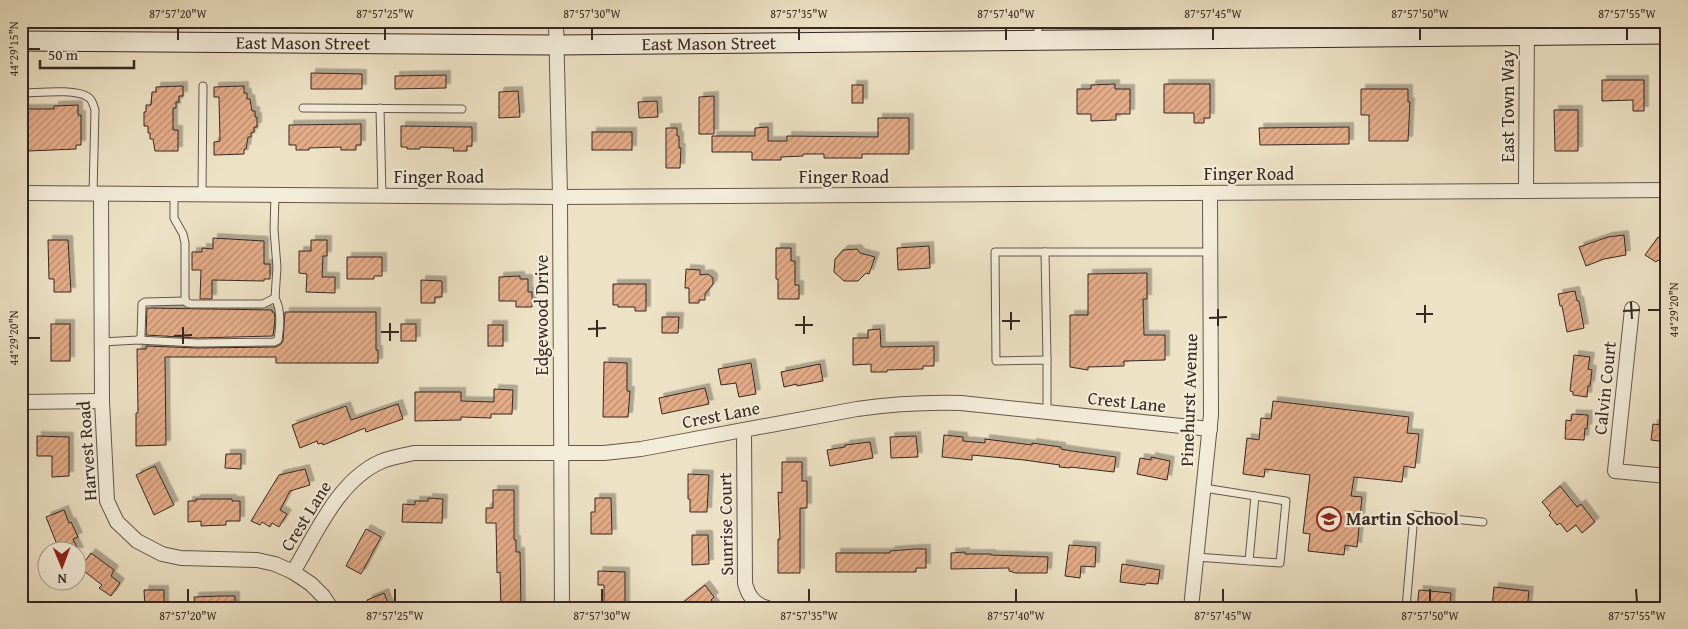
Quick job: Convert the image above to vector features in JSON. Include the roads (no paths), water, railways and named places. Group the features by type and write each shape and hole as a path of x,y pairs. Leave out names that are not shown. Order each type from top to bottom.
{"main road":[{"name":"East Mason Street","path":"21,41 557,45 1038,40 1527,28 1667,34"}],"street":[{"name":"Edgewood Drive","path":"556,21 560,197 562,608"},
{"name":"East Town Way","path":"1526,191 1527,28"},
{"name":"Finger Road","path":"21,193 560,197 1667,190"},
{"name":"Pinehurst Avenue","path":"1191,608 1211,415 1210,193"},
{"name":"Harvest Road","path":"97,194 102,401 107,501 117,522 137,541 162,554 181,558 258,560 275,564 293,572 311,584 323,596 331,608"},
{"name":"Calvin Court","path":"1632,309 1615,470 1667,476"},
{"path":"21,402 102,401"},
{"name":"Crest Lane","path":"293,572 338,497 353,480 380,462 414,454 604,454 641,450 892,404 926,402 961,403 1210,429"},
{"name":"Sunrise Court","path":"744,430 745,583 750,597 758,604 767,608"}],"lane":[{"path":"1038,21 1038,40"},
{"path":"202,194 203,86"},
{"path":"21,93 73,92 87,96 93,102 95,110 97,194"},
{"path":"303,108 462,109"},
{"path":"380,108 382,196"},
{"path":"174,194 174,218 186,243 184,280 186,302"},
{"path":"102,342 138,340 197,343 274,342 278,340 279,305 275,298 277,267 274,195"},
{"path":"1047,360 996,361 995,252 1210,252"},
{"path":"1045,252 1047,412"},
{"path":"138,340 141,337 142,304 149,302 263,304 275,298"},
{"path":"1196,557 1280,563 1286,501 1204,488"},
{"path":"1249,561 1255,496"},
{"path":"1406,608 1414,515 1483,522"}],"place":[{"name":"Martin School","path":"1329,519"}]}
